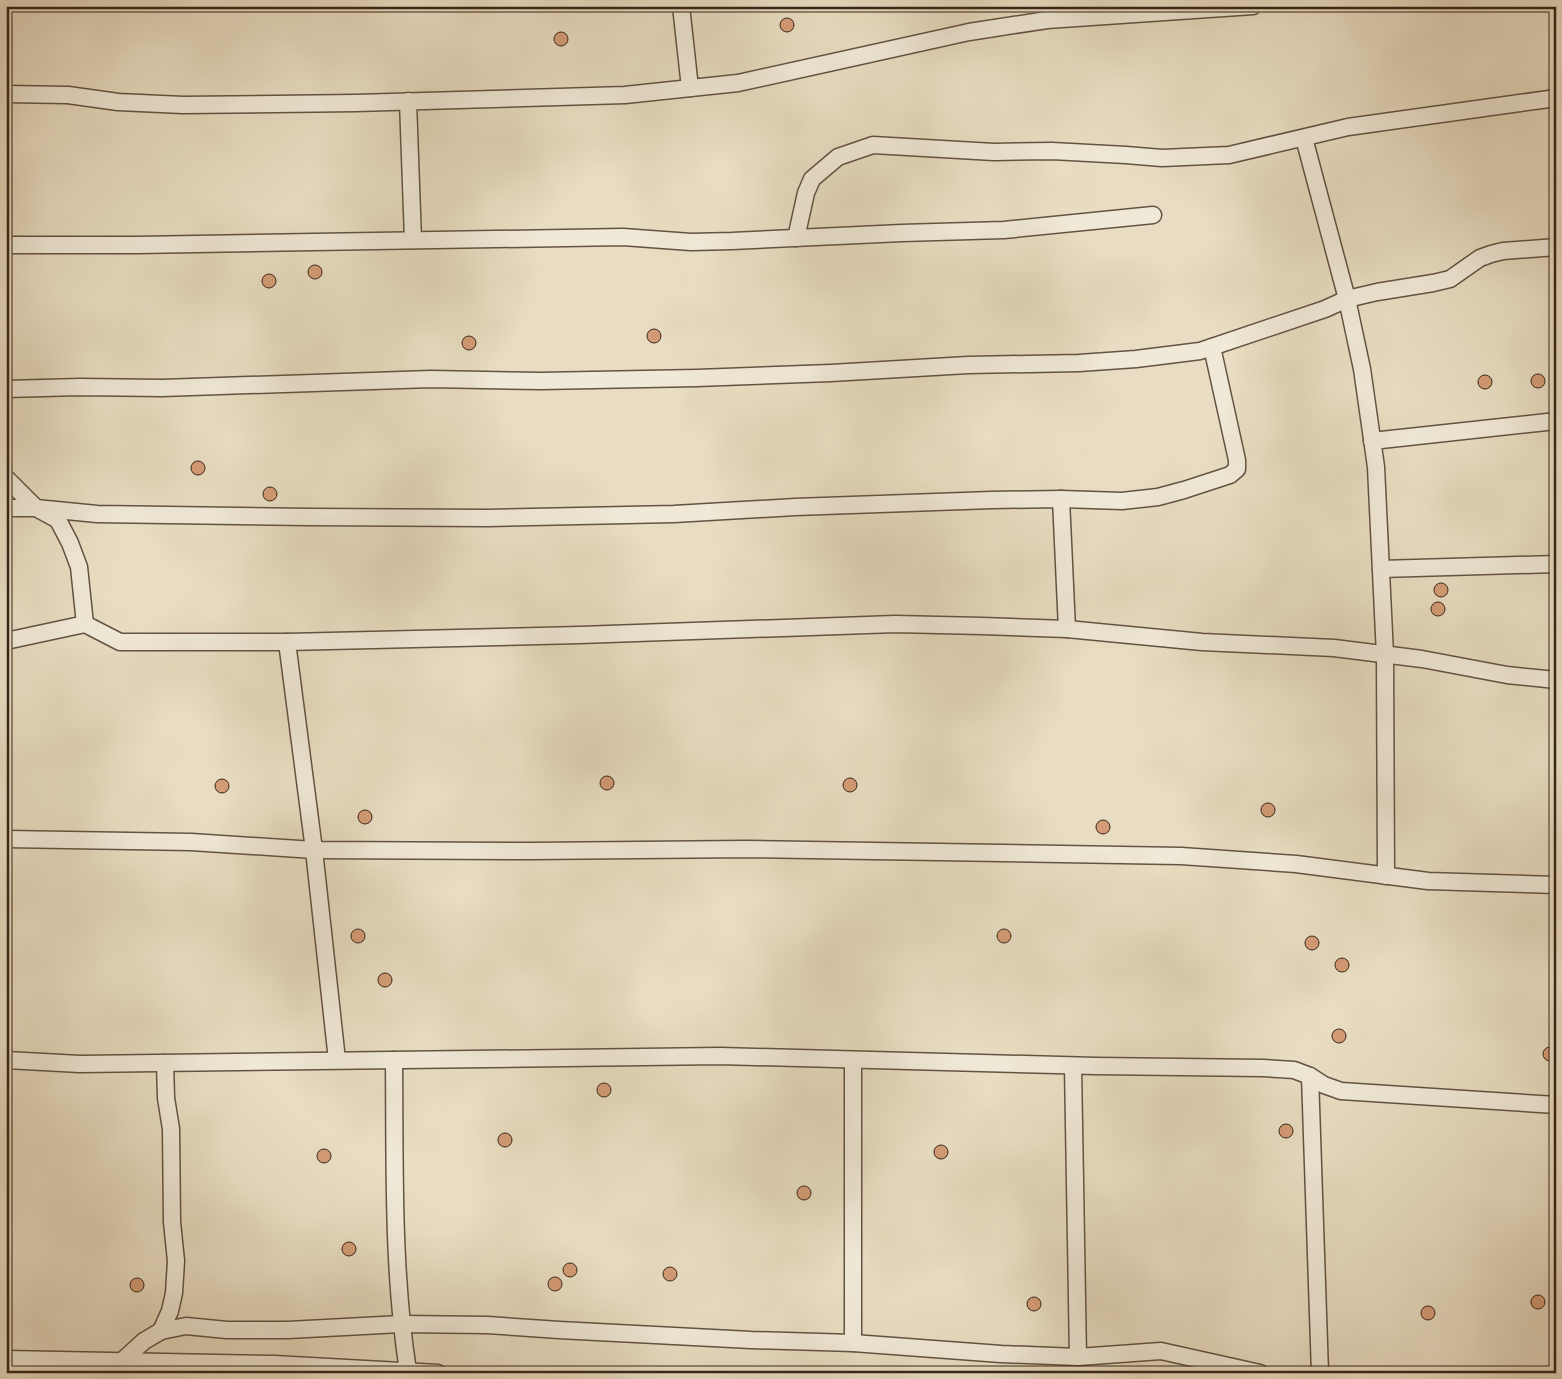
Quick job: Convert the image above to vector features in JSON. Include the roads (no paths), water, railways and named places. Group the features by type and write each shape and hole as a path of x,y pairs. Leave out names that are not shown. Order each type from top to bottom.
{"street":[{"path":"681,6 690,88"},
{"path":"6,94 68,95 118,102 184,105 356,103 625,95 738,83 969,32 1048,20 1253,6"},
{"path":"796,238 806,193 812,179 838,157 873,146 994,152 1126,155 1162,158 1229,155 1348,127 1556,98"},
{"path":"408,101 413,240"},
{"path":"1304,138 1348,299 1362,369 1376,467 1385,655 1386,876"},
{"path":"6,245 137,245 622,237 691,242 1004,230 1153,215"},
{"path":"6,388 180,387 431,379 550,380 822,374 968,365 1080,363 1136,359 1190,353 1325,309 1348,299 1450,279 1480,258 1491,254 1503,251 1556,247"},
{"path":"6,508 36,508 97,514 488,518 674,514 795,507 992,500 1061,499 1122,502 1184,490 1234,473 1237,469 1237,460 1212,347"},
{"path":"1372,441 1556,421"},
{"path":"6,478 36,508 58,520 70,543 79,567 85,624"},
{"path":"1061,499 1066,629"},
{"path":"1382,569 1556,564"},
{"path":"6,641 85,624 120,642 287,642 580,635 895,624 1066,629 1202,642 1334,648 1422,659 1507,675 1556,680"},
{"path":"287,642 314,850 337,1060"},
{"path":"6,839 191,842 314,850 747,850 1182,856 1289,864 1457,883 1556,885"},
{"path":"6,1060 80,1064 720,1056 1074,1066 1263,1068 1294,1070 1341,1091 1556,1105"},
{"path":"394,1060 396,1247 401,1324 408,1371"},
{"path":"853,1060 853,1343"},
{"path":"161,1331 170,1311 174,1293 176,1261 172,1222 171,1129 166,1098 165,1063"},
{"path":"1074,1066 1078,1357"},
{"path":"1310,1076 1320,1373"},
{"path":"121,1362 144,1341 161,1331 186,1326 227,1330 288,1330 401,1324 487,1325 751,1340 853,1343 1001,1354 1078,1357 1161,1351 1260,1373"},
{"path":"6,1359 70,1367 121,1362 274,1364 438,1373"}]}
